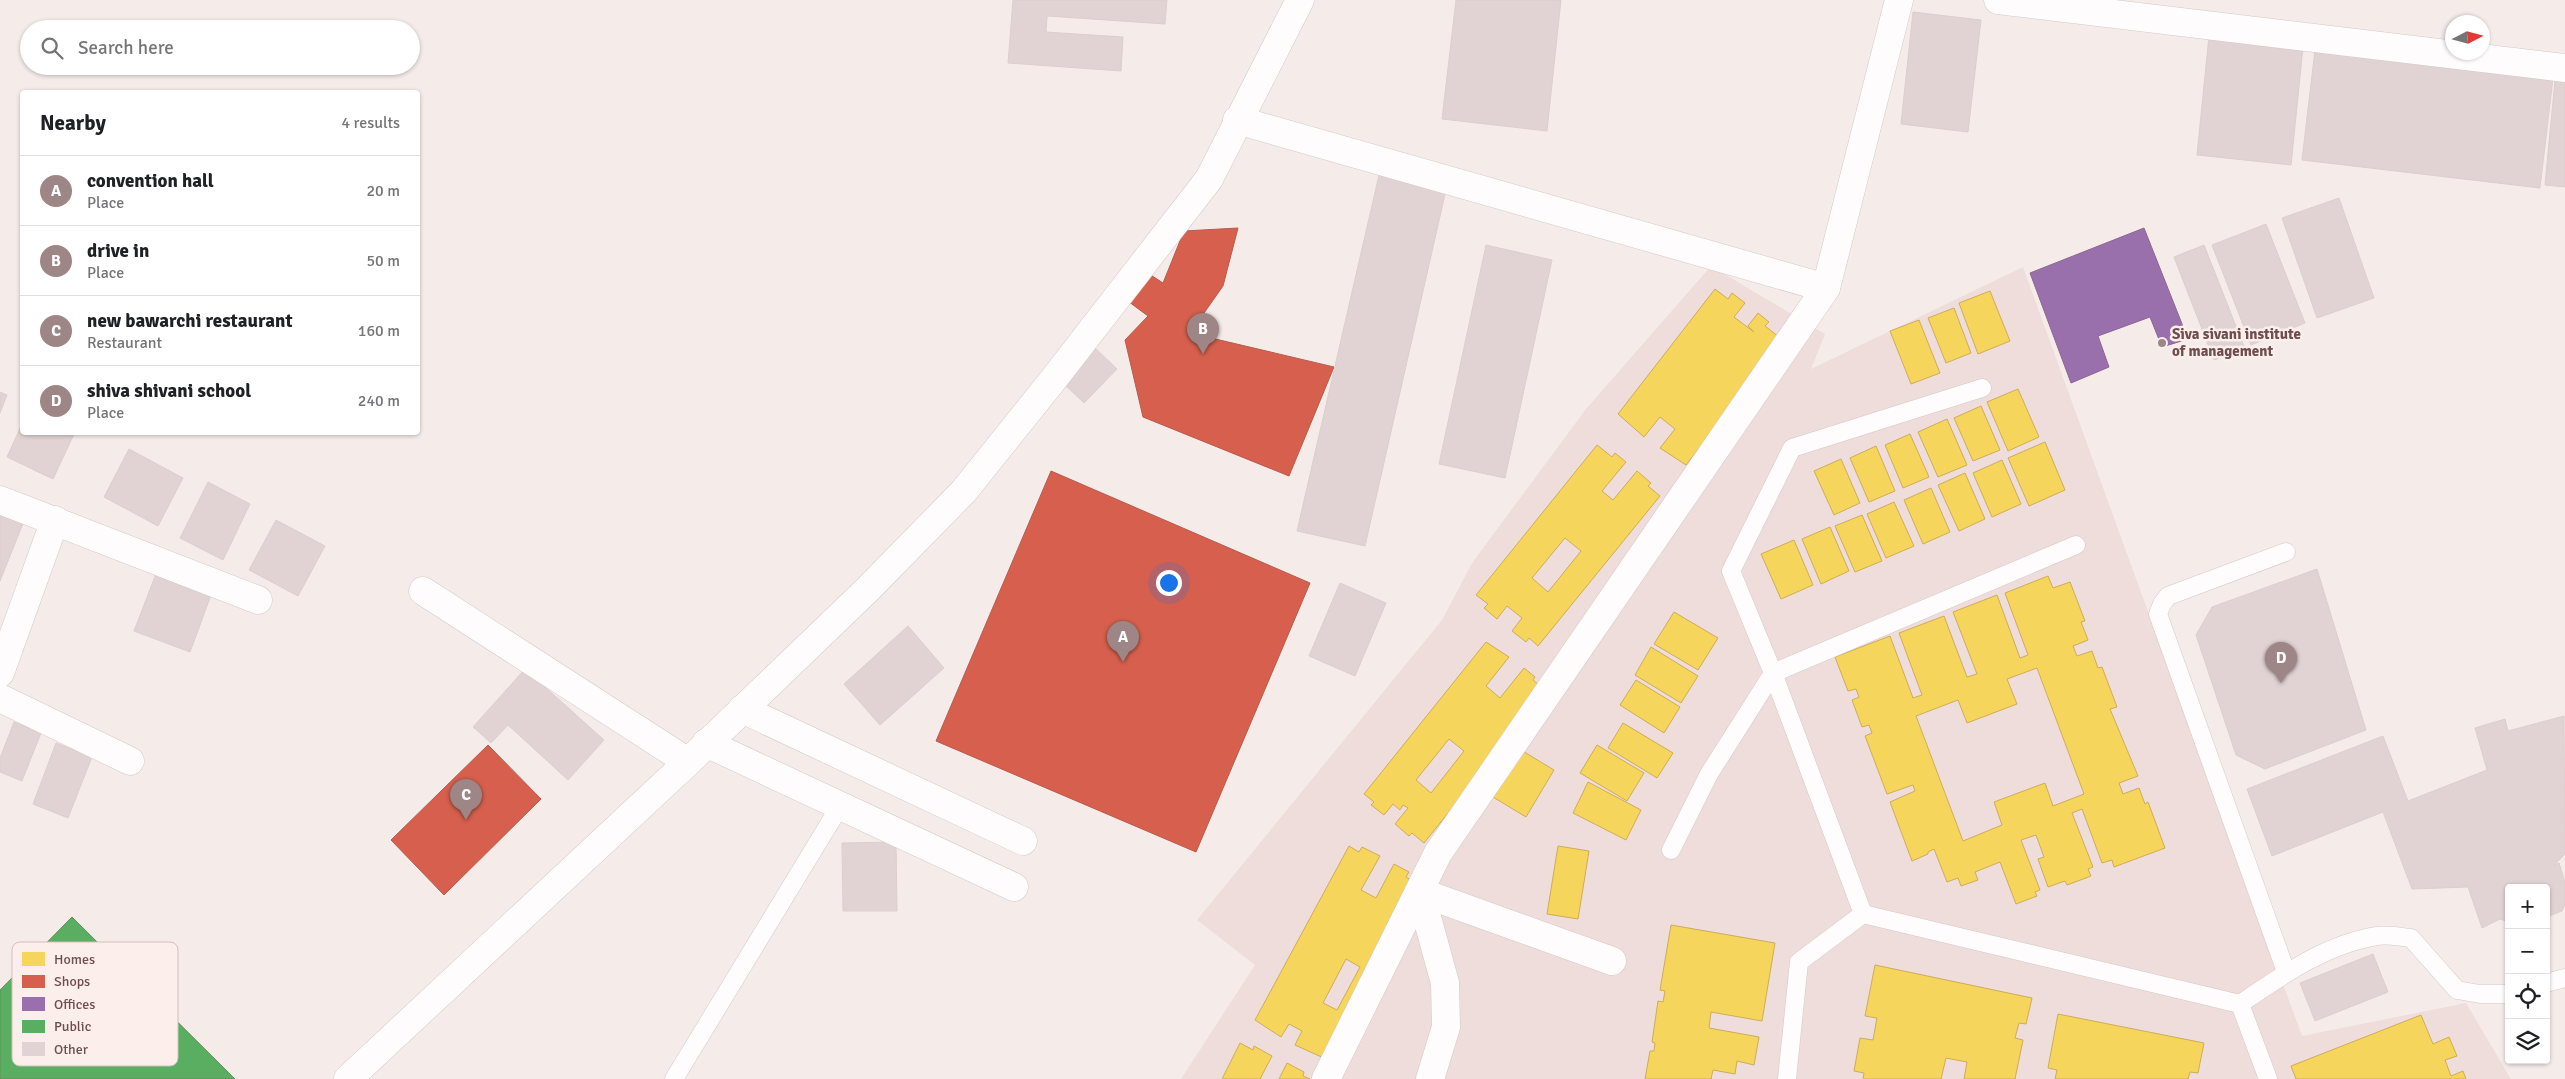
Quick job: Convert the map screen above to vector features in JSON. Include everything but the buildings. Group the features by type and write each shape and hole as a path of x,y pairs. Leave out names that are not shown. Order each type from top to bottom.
{"street":[{"path":"348,1079 868,589 964,491 1053,380 1209,178 1300,0"},
{"path":"1326,1079 1438,853 1826,288 1899,0"},
{"path":"1998,0 2565,68"},
{"path":"1237,120 1826,288"},
{"path":"0,500 258,600"},
{"path":"0,673 55,520"},
{"path":"423,590 697,752 840,806 1014,887"},
{"path":"0,698 130,761"},
{"path":"742,709 1023,841"},
{"path":"1420,892 1612,961"},
{"path":"1420,892 1445,983 1446,1027 1430,1079"}],"lane":[{"path":"1864,914 1773,674 1730,571 1792,448 1982,388"},
{"path":"1671,850 1709,774 1773,674 2076,545"},
{"path":"2286,552 2168,596 2158,614 2286,972"},
{"path":"674,1079 840,806"},
{"path":"1786,1079 1799,962 1864,914 2240,1004 2286,972 2349,942 2379,935 2411,938 2457,990 2480,994 2505,994"},
{"path":"2550,982 2565,978"},
{"path":"2240,1004 2268,1079"}],"shaded area":[{"path":"1711,266 1825,334 1811,369 2023,267 2302,1036 2466,1003 2511,1079 1181,1079 1255,965 1197,920 1442,620 1472,563 1586,409"}],"place":[{"name":"Siva sivani institute of management","path":"2162,343"},
{"name":"drive in","path":"1203,354"},
{"name":"convention hall","path":"1123,662"},
{"name":"shiva shivani school","path":"2281,683"},
{"name":"new bawarchi restaurant","path":"466,820"}]}
